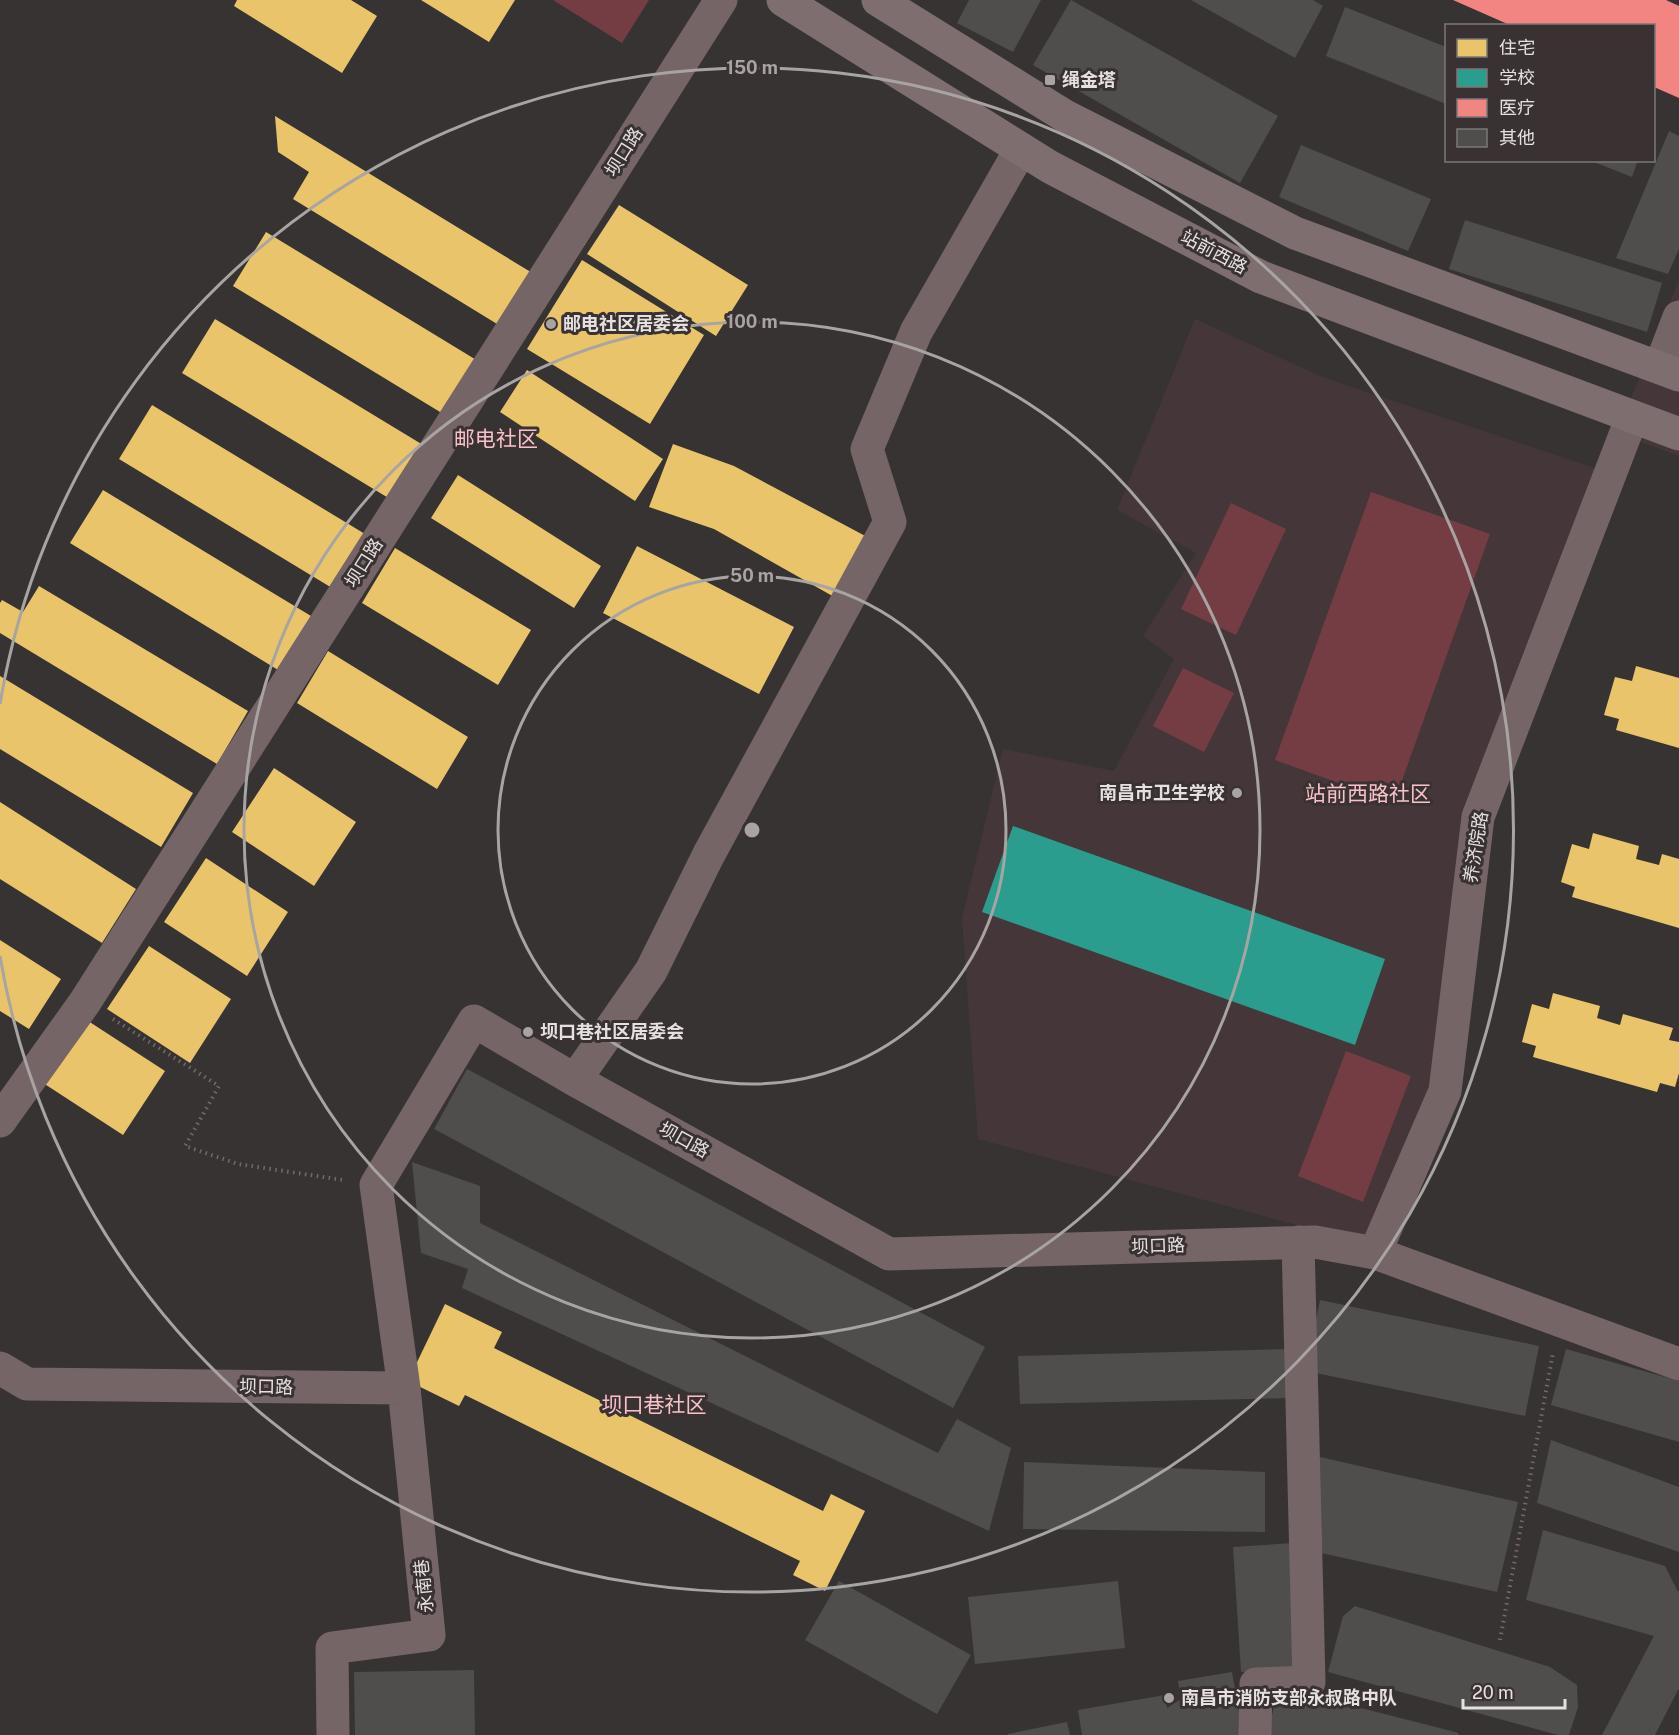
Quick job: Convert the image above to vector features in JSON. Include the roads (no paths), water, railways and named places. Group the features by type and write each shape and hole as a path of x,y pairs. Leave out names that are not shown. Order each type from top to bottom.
{"main road":[{"name":"站前西路","path":"783,0 1050,166 1261,277 1679,434"},
{"path":"878,0 1065,116 1295,233 1670,371"}],"street":[{"name":"坝口路","path":"0,1121 85,1002 721,0"},
{"path":"575,1080 651,971 709,854 890,522 867,449 916,332 1022,149"},
{"path":"1670,371 1679,317"},
{"name":"养济院路","path":"1375,1252 1446,1090 1478,817 1632,417"},
{"name":"坝口路","path":"0,1368 27,1384 404,1388 376,1185 474,1021 575,1080 889,1254 1315,1242 1375,1252 1679,1364"},
{"path":"1254,1735 1256,1683 1309,1682 1298,1242"},
{"name":"永南巷","path":"333,1735 332,1648 429,1635 404,1388"}],"place":[{"name":"绳金塔","path":"1050,80"},
{"name":"邮电社区居委会","path":"551,324"},
{"name":"南昌市卫生学校","path":"1237,793"},
{"name":"坝口巷社区居委会","path":"528,1032"},
{"name":"南昌市消防支部永叔路中队","path":"1169,1698"}],"district":[{"name":"邮电社区","path":"496,439"},
{"name":"站前西路社区","path":"1368,794"},
{"name":"坝口巷社区","path":"654,1405"}]}
